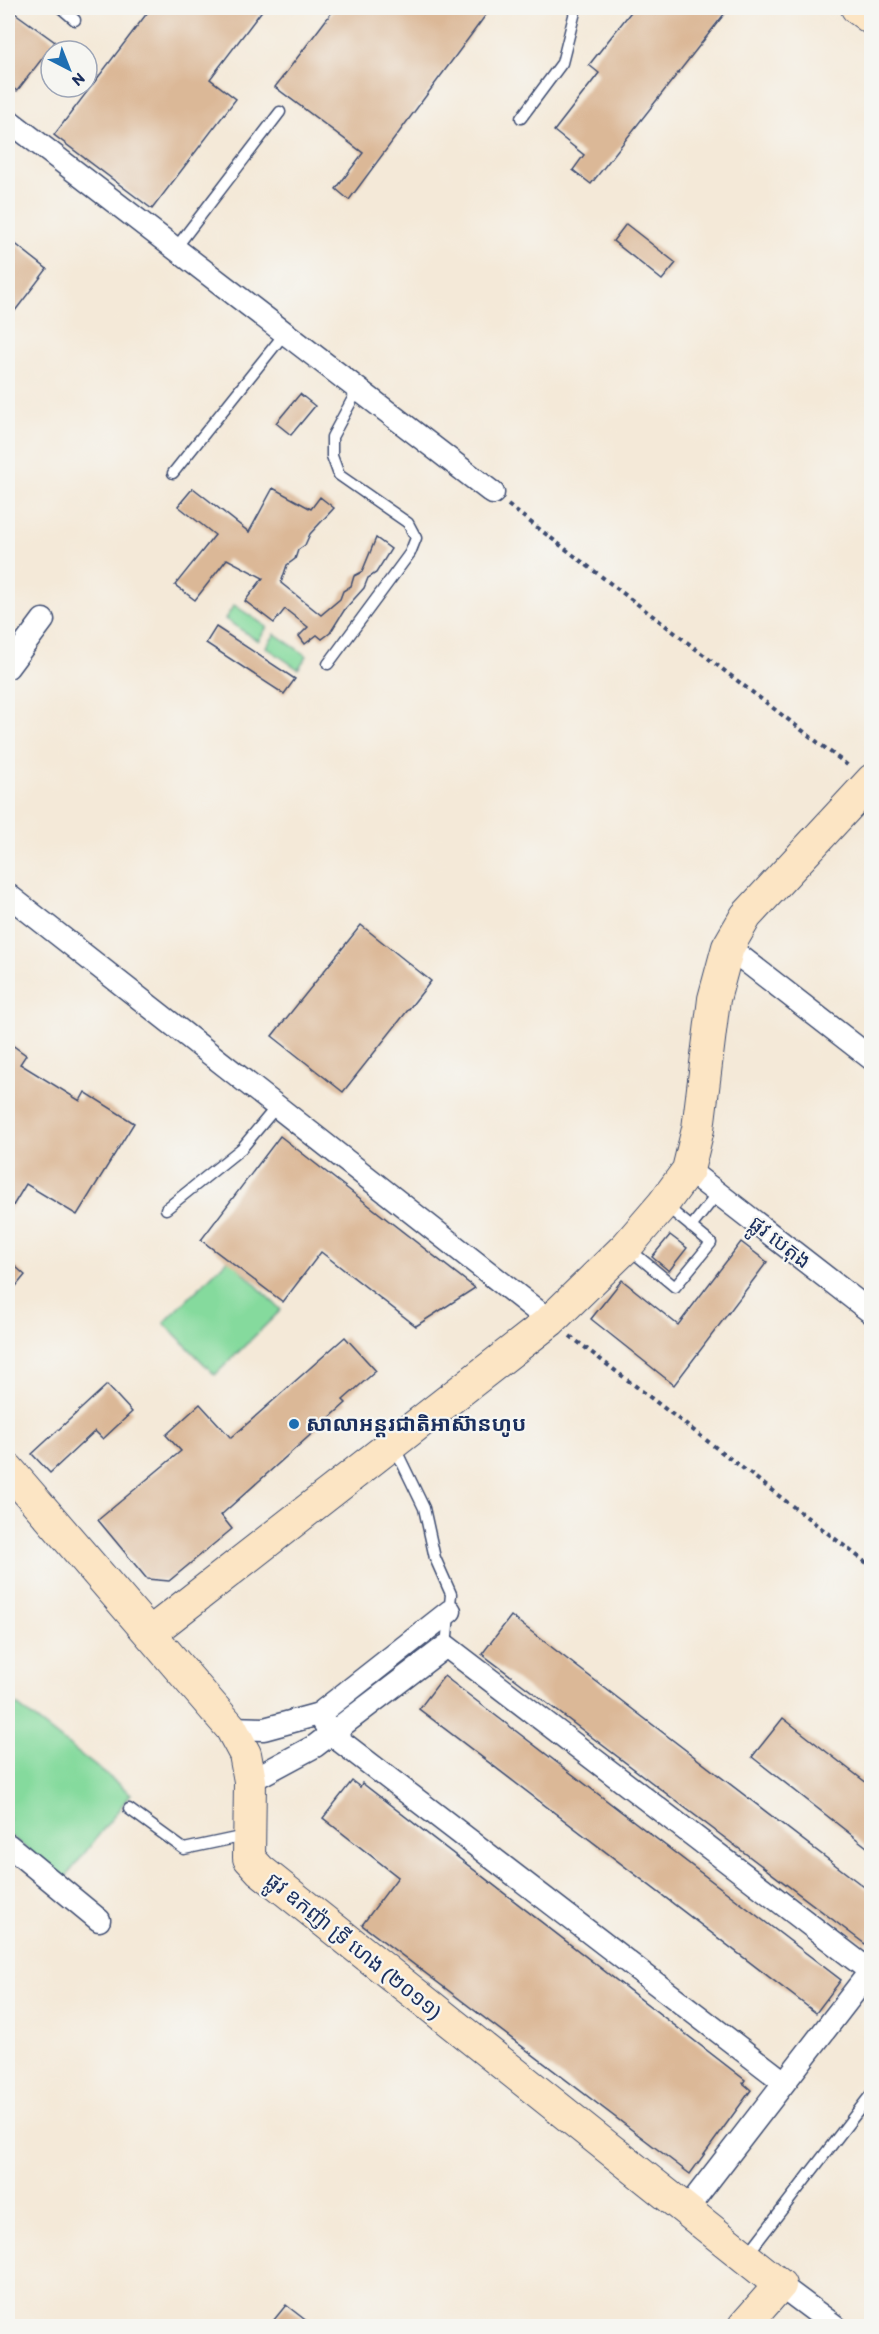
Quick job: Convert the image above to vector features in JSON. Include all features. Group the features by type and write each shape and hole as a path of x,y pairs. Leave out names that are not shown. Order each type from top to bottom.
{"main road":[{"path":"857,8 872,19"},
{"path":"150,1633 550,1321 626,1247 688,1170 698,1129 714,999 728,947 746,916 871,782"},
{"name":"ផ្លូវ ឧកញ៉ា ទ្រី ហេង (២០១១)","path":"8,1469 231,1728 245,1754 250,1781 249,1858 260,1870 780,2285"},
{"path":"744,2326 780,2285"}],"street":[{"path":"8,120 493,493"},
{"path":"8,667 43,620"},
{"path":"8,895 550,1321"},
{"path":"728,947 872,1059"},
{"name":"ផ្លូវ បេតុង","path":"688,1170 872,1313"},
{"path":"231,1728 264,1730 319,1714 450,1611"},
{"path":"250,1781 315,1746 446,1646 871,1970 686,2210"},
{"path":"319,1714 331,1734 784,2082"},
{"path":"8,1845 99,1920"},
{"name":"ផ្លូវ ឧកញ៉ា ទ្រី ហេង (២០១១)","path":"780,2285 834,2326"}],"lane":[{"path":"61,8 75,20"},
{"path":"521,118 562,63 576,8"},
{"path":"176,249 280,112"},
{"path":"173,473 285,333"},
{"path":"328,664 410,553 416,537 408,523 339,475 332,456 332,437 358,389"},
{"path":"166,1209 242,1148 277,1106"},
{"path":"691,1227 718,1193"},
{"path":"626,1247 675,1287 711,1244 663,1203"},
{"path":"394,1444 424,1508 435,1558 451,1594 446,1646"},
{"path":"129,1809 184,1849 249,1835"},
{"path":"745,2257 872,2093"}],"path":[{"path":"493,493 871,782"},
{"path":"550,1321 872,1567"}],"green space":[{"path":"234,605 267,627 258,641 225,619"},
{"path":"275,634 307,656 298,669 266,647"},
{"path":"229,1258 281,1310 215,1375 164,1323"},
{"path":"8,1698 131,1794 65,1878 8,1834"}],"building":[{"path":"8,8 51,39 39,39 39,63 17,91 8,84"},
{"path":"151,8 264,8 210,79 236,99 152,209 54,135 81,99 99,99 99,76"},
{"path":"335,8 491,8 349,200 336,189 363,153 275,87"},
{"path":"634,8 729,8 591,184 573,170 584,155 554,131 599,73 589,65"},
{"path":"626,224 676,263 662,280 613,241"},
{"path":"8,238 47,269 8,320"},
{"path":"300,394 315,406 291,435 276,423"},
{"path":"193,488 249,532 273,488 311,509 320,497 334,508 310,534 305,545 298,550 295,559 287,565 281,583 321,615 340,599 343,591 351,586 354,576 362,572 376,538 391,549 376,573 368,578 364,588 345,609 330,633 322,639 317,635 305,644 299,636 308,627 285,609 274,623 245,601 263,578 227,559 195,600 175,585 215,535 178,506"},
{"path":"216,627 295,679 284,694 206,643"},
{"path":"361,925 431,981 343,1092 272,1036"},
{"path":"8,1042 26,1055 20,1064 80,1101 85,1092 134,1123 77,1215 26,1184 8,1214"},
{"path":"280,1136 475,1288 416,1326 321,1252 283,1302 201,1240"},
{"path":"670,1235 687,1248 669,1271 652,1257"},
{"path":"741,1242 767,1262 674,1385 591,1319 622,1280 678,1325"},
{"path":"8,1260 25,1275 8,1296"},
{"path":"345,1337 376,1371 343,1400 346,1403 221,1515 232,1529 169,1581 147,1579 98,1520 181,1451 166,1435 200,1404 231,1438"},
{"path":"107,1385 132,1412 103,1439 95,1431 50,1473 32,1454"},
{"path":"511,1616 872,1893 872,1935 865,1944 482,1654"},
{"path":"444,1676 841,1980 816,2013 419,1709"},
{"path":"783,1718 872,1787 872,1851 752,1757"},
{"path":"352,1781 360,1787 362,1783 745,2080 743,2083 751,2090 690,2174 362,1925 398,1877 323,1818"},
{"path":"286,2305 313,2326 269,2326"}],"place":[{"name":"សាលាអន្ដរជាតិអាស៊ានហូប","path":"294,1424"}]}
